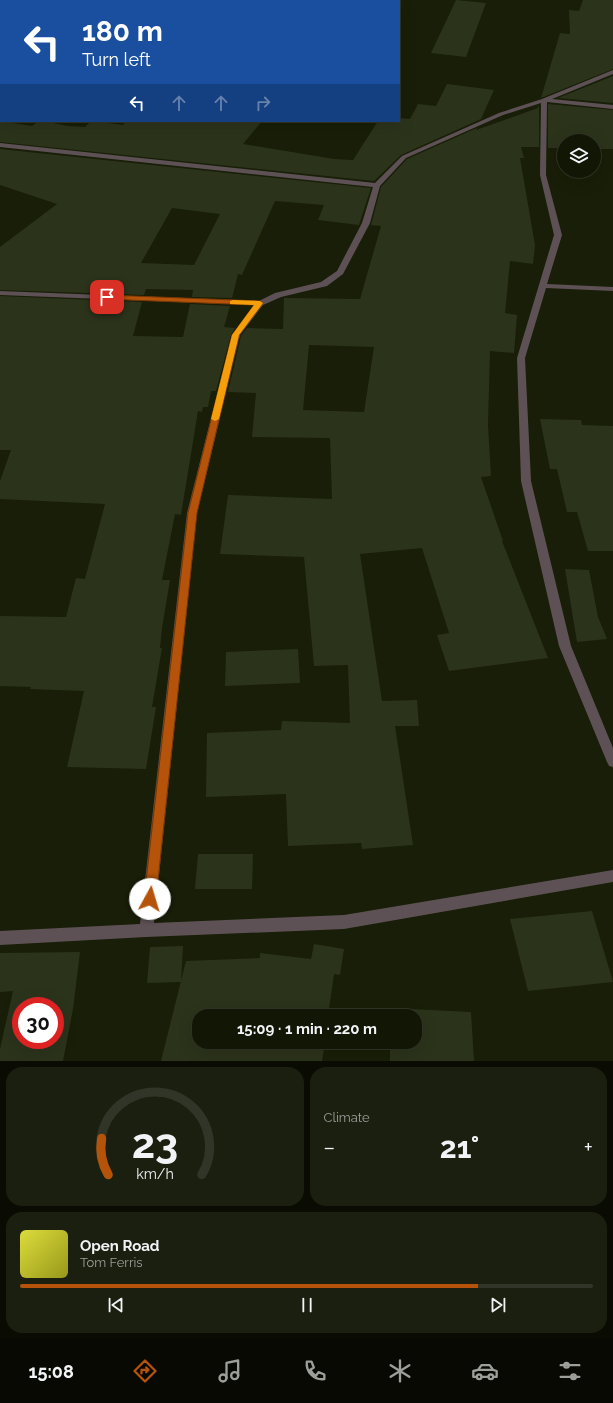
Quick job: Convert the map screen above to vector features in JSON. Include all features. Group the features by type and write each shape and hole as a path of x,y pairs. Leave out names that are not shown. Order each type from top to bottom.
{"street":[{"path":"0,293 260,303 278,295 324,284 340,272 366,223 377,185 404,157 501,114 544,100 613,72"},
{"path":"544,100 613,107"},
{"path":"544,100 543,175 558,235 521,358 526,482 565,646 613,762"},
{"path":"0,145 377,185"},
{"path":"542,286 613,289"},
{"path":"146,930 192,513 236,335 260,303"},
{"path":"0,938 146,930 344,922 613,876"}],"building":[{"path":"456,0 486,3 466,57 431,53"},
{"path":"583,0 613,0 613,69 541,98 560,33 570,34 569,10 579,11"},
{"path":"613,76 613,103 558,98"},
{"path":"447,84 494,90 481,119 401,155 374,181 0,142 0,122 32,126 38,122 48,122 68,126 85,127 90,122 124,125 124,122 261,122 243,144 334,159 353,160 377,122 400,122 400,118 410,119 418,104 436,106"},
{"path":"548,104 613,110 613,149 601,149 601,134 557,134 557,148 548,148"},
{"path":"539,105 539,147 521,147 524,158 520,158 535,245 533,264 510,261 505,313 517,315 514,353 490,351 488,425 491,476 481,477 502,541 548,658 449,671 437,635 449,633 422,548 360,554 382,701 417,700 419,726 395,726 413,845 362,849 361,843 288,846 286,794 206,797 207,733 281,730 282,721 350,723 348,665 314,666 304,557 220,554 228,495 332,499 330,438 252,437 256,393 228,392 241,336 247,328 283,329 284,298 360,299 381,226 371,225 381,187 407,159 477,128 476,130 538,108","holes":["309,345 374,347 364,412 303,410"]},
{"path":"0,149 371,188 359,225 318,220 324,205 275,201 242,275 238,274 232,298 192,297 193,290 146,289 144,295 0,290 0,247 57,204 0,185","holes":["172,208 220,214 194,265 141,263"]},
{"path":"0,296 142,302 133,336 183,337 190,304 230,306 224,327 235,328 231,335 216,391 211,391 208,407 203,407 202,412 198,411 181,515 175,514 162,580 170,580 162,628 160,648 162,648 152,707 156,707 146,769 67,767 84,691 30,689 31,687 0,686 0,616 66,617 76,578 85,579 105,504 0,499 0,481 11,450 0,450"},
{"path":"540,419 581,420 582,425 613,426 613,551 588,551 577,512 567,512 557,469 550,469"},
{"path":"565,569 589,570 598,617 607,639 577,642"},
{"path":"298,649 300,683 225,686 226,652"},
{"path":"198,854 253,854 252,889 195,889"},
{"path":"592,911 613,982 528,991 510,919"},
{"path":"314,944 344,949 340,975 334,974 329,1009 192,1009 192,1049 324,1049 322,1061 161,1061 186,961 260,958 260,953 311,959"},
{"path":"183,946 181,982 147,983 150,947"},
{"path":"80,952 73,1009 63,1061 0,1061 0,1049 13,991 0,992 0,953"},
{"path":"390,1008 410,1009 390,1009"},
{"path":"422,1010 471,1012 474,1061 390,1061 390,1049 422,1049"}],"slow traffic":[{"path":"215,419 236,335 260,303 233,302"}],"route":[{"path":"107,297 260,303 236,335 192,513 150,899"}]}
